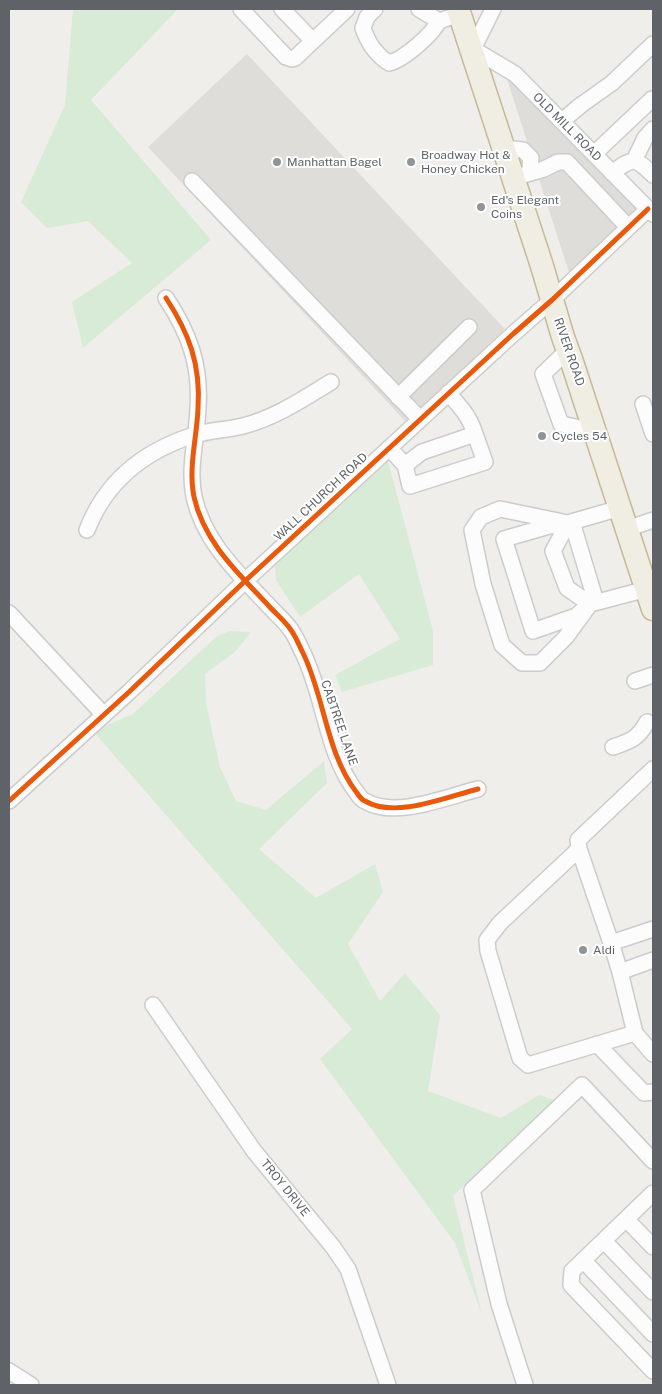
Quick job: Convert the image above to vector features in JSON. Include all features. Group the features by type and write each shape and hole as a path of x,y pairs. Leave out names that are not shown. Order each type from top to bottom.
{"highway":[{"name":"RIVER ROAD","path":"459,11 473,49 503,148 523,175 552,300 650,599"}],"street":[{"path":"242,9 286,57 292,59 313,42 347,9"},
{"path":"282,9 313,42"},
{"path":"374,9 367,18 363,28 367,39 378,57 388,63 398,61 432,33 438,21 459,11"},
{"path":"419,9 438,21"},
{"path":"473,49 493,9"},
{"path":"562,121 612,83 653,44"},
{"name":"OLD MILL ROAD","path":"473,49 515,74 651,212"},
{"path":"594,154 652,99"},
{"path":"634,161 645,138 653,129"},
{"path":"612,173 623,164 634,161 641,162 653,176"},
{"path":"523,175 544,169 558,162 567,162 628,227"},
{"path":"192,181 420,419"},
{"name":"WALL CHURCH ROAD","path":"9,801 104,715 448,393 552,300 628,227 651,212"},
{"name":"CABTREE LANE","path":"166,298 186,333 196,363 198,407 191,462 191,478 194,498 200,516 216,546 245,581 290,629 299,644 308,664 340,765 353,788 363,801 385,809 409,807 478,789"},
{"path":"398,396 470,328"},
{"path":"568,350 543,374 560,424 595,431"},
{"path":"86,530 93,513 113,486 138,462 162,448 195,435 243,426 262,419 288,408 331,382"},
{"path":"389,448 405,465 410,486 484,462 471,421 465,411 448,393"},
{"path":"643,404 653,434"},
{"path":"405,465 422,452 475,434"},
{"path":"620,508 570,523 549,526 504,539 533,631 576,616 593,603 650,599"},
{"path":"570,523 500,509 481,517 472,530 483,584 502,645 522,663 540,663 566,637 593,603"},
{"path":"627,529 653,520"},
{"path":"570,523 593,603"},
{"path":"570,523 553,551 567,588 593,603"},
{"path":"9,613 104,715"},
{"path":"635,681 653,675"},
{"path":"613,747 634,739 642,732 647,722"},
{"path":"653,769 578,840 579,850 620,972 635,1033 653,1054"},
{"path":"579,850 500,923 487,940 488,951 520,1058 528,1065 635,1033"},
{"path":"611,943 653,930"},
{"path":"620,972 652,964"},
{"name":"TROY DRIVE","path":"153,1006 254,1151 333,1247 348,1269 388,1385"},
{"path":"597,1044 644,1093 653,1092"},
{"path":"526,1385 499,1304 472,1190 582,1084 653,1160"},
{"path":"651,1199 626,1219 583,1260 572,1272 571,1285 653,1371"},
{"path":"626,1219 653,1247"},
{"path":"604,1241 653,1292"},
{"path":"583,1260 653,1334"},
{"path":"9,1371 31,1385"}],"shaded area":[{"path":"247,54 505,329 406,422 148,147"},
{"path":"499,54 652,212 573,285"}],"green space":[{"path":"73,9 178,9 91,100 211,240 83,348 72,302 132,263 88,221 47,228 21,202 65,105"},
{"path":"387,457 433,631 433,665 342,692 335,675 400,639 359,574 300,617 276,580 275,564"},
{"path":"230,631 251,632 235,652 205,674 206,703 220,767 236,801 266,810 324,761 327,783 259,849 316,898 375,864 383,892 348,944 380,1001 405,973 440,1015 428,1091 501,1118 539,1095 554,1100 453,1196 482,1314 455,1243 320,1059 352,1029 93,731 133,714 217,636"}],"cycle path":[{"path":"9,801 129,692 245,581 552,300 648,209"},
{"path":"166,298 187,337 198,378 198,408 192,464 192,486 199,513 214,543 224,556 245,581 286,623 294,635 310,670 332,743 347,777 363,800 377,806 391,808 421,805 478,789"}],"place":[{"name":"Manhattan Bagel","path":"277,162"},
{"name":"Broadway Hot & Honey Chicken","path":"411,162"},
{"name":"Ed's Elegant Coins","path":"481,207"},
{"name":"Cycles 54","path":"542,436"},
{"name":"Aldi","path":"583,950"}]}
